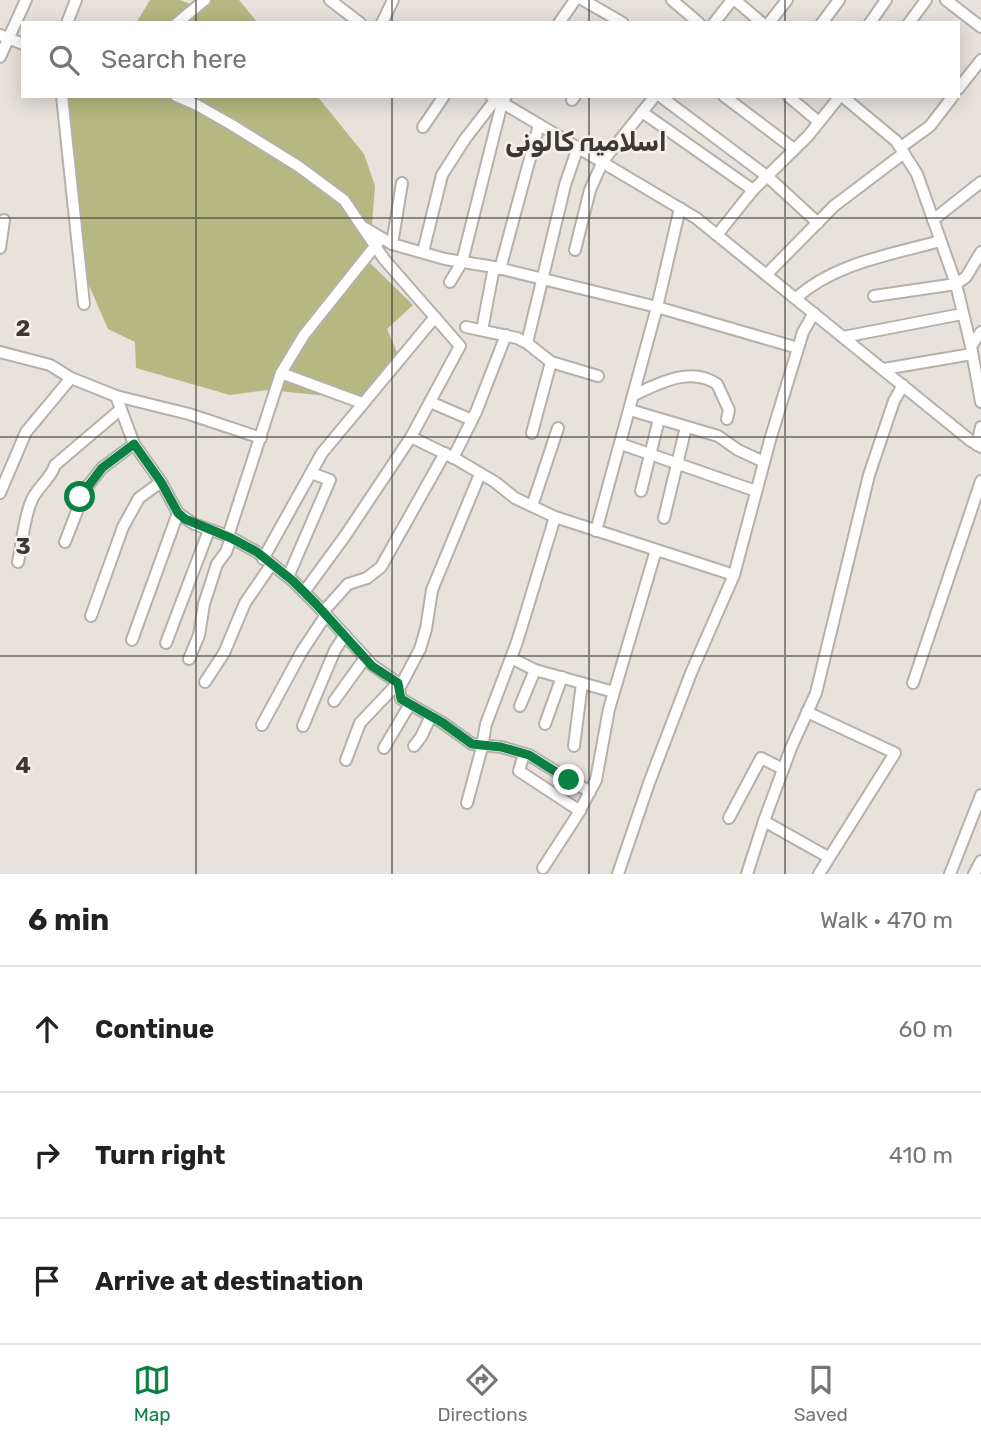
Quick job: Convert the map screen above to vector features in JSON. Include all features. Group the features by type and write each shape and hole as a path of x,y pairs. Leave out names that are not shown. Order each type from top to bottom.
{"street":[{"path":"0,57 4,37 26,0"},
{"path":"68,21 76,0"},
{"path":"179,21 205,0"},
{"path":"330,0 357,21"},
{"path":"383,21 393,0"},
{"path":"560,21 575,0"},
{"path":"583,0 620,21"},
{"path":"672,0 697,21"},
{"path":"717,21 734,0 760,21"},
{"path":"770,21 787,0"},
{"path":"823,21 839,0"},
{"path":"871,21 886,0"},
{"path":"910,21 926,0"},
{"path":"946,0 981,27"},
{"path":"4,37 21,43"},
{"path":"960,86 981,60"},
{"path":"62,98 84,304"},
{"path":"181,98 232,125 298,166 344,200 363,227 379,242 384,259 460,346 411,437 304,592"},
{"path":"424,127 443,98"},
{"path":"575,250 590,190 603,161 653,98"},
{"path":"663,98 768,177 818,222"},
{"path":"727,98 794,149"},
{"path":"790,98 820,122"},
{"path":"717,235 753,190 820,122 839,98"},
{"path":"766,275 834,206 930,126 951,98"},
{"path":"499,99 680,208 979,446"},
{"path":"423,252 442,175 465,139 499,99"},
{"path":"450,282 462,262 499,99"},
{"path":"855,100 896,141 918,174 956,284 981,402"},
{"path":"642,112 753,190"},
{"path":"482,330 497,268 539,125"},
{"path":"527,343 565,185 578,147"},
{"path":"933,220 981,182"},
{"path":"393,244 402,183"},
{"path":"596,531 657,307 680,208"},
{"path":"0,248 4,220"},
{"path":"796,298 813,282 838,270 940,241"},
{"path":"379,242 657,307 798,348"},
{"path":"189,659 199,635 204,604 217,564 226,552 281,373 304,335 379,242"},
{"path":"874,296 956,284 966,277 981,252"},
{"path":"618,874 691,673 734,575 798,348 814,313"},
{"path":"843,337 962,314"},
{"path":"205,682 224,653 245,603 322,453 435,317"},
{"path":"466,327 506,335 527,343 551,362 598,376"},
{"path":"972,350 981,332"},
{"path":"262,725 325,613 348,584 367,578 381,567 472,420 506,335"},
{"path":"884,369 972,350"},
{"path":"0,352 50,365 71,378 116,396 189,414 261,438"},
{"path":"532,433 551,362"},
{"path":"281,373 362,402"},
{"path":"634,395 674,378 703,377 717,384 729,410 727,419"},
{"path":"0,493 26,432 71,378"},
{"path":"747,874 783,769 816,693 869,475 894,401 903,385"},
{"path":"116,396 134,444 161,482 178,513 194,524 229,537 257,552 304,592 372,666 401,685 420,649 432,590 480,474"},
{"path":"430,402 472,420"},
{"path":"18,562 29,504 37,489 55,465 121,409"},
{"path":"630,410 718,436 738,450 764,462"},
{"path":"641,491 659,419"},
{"path":"664,518 686,427"},
{"path":"979,446 981,427"},
{"path":"531,506 558,428"},
{"path":"411,437 480,474 515,498 555,517 734,575"},
{"path":"65,542 86,488 102,468 134,444"},
{"path":"621,444 756,491"},
{"path":"288,577 330,480 311,472"},
{"path":"913,683 981,481"},
{"path":"91,616 123,527 139,498 161,482"},
{"path":"132,640 178,513"},
{"path":"467,803 486,724 517,642 555,517"},
{"path":"166,643 209,530"},
{"path":"543,868 580,811 596,780 609,709 656,550"},
{"path":"303,726 335,650 345,635"},
{"path":"334,701 365,658"},
{"path":"511,659 535,670 614,692"},
{"path":"520,706 535,670"},
{"path":"545,724 562,677"},
{"path":"398,683 401,699 472,744 501,747 524,754 590,792"},
{"path":"346,760 360,723 398,683"},
{"path":"574,746 582,683"},
{"path":"384,748 410,704"},
{"path":"807,712 895,753 819,874"},
{"path":"414,746 431,716"},
{"path":"524,754 519,771 580,811"},
{"path":"729,818 761,758 783,769"},
{"path":"950,874 981,795"},
{"path":"764,821 828,857"},
{"path":"974,874 981,861"}],"green space":[{"path":"150,0 180,0 195,6 204,0 239,0 256,21 137,21"},
{"path":"67,98 319,98 364,154 375,186 369,262 413,305 387,329 399,357 359,399 268,390 230,395 136,368 135,342 108,329 87,281"}],"district":[{"name":"اسلامیہ کالونی","path":"586,142"}],"route":[{"path":"80,497 102,468 134,444 161,482 178,513 194,524 231,538 257,552 293,581 372,666 398,683 401,699 443,723 472,744 501,747 529,755 569,780"}]}
